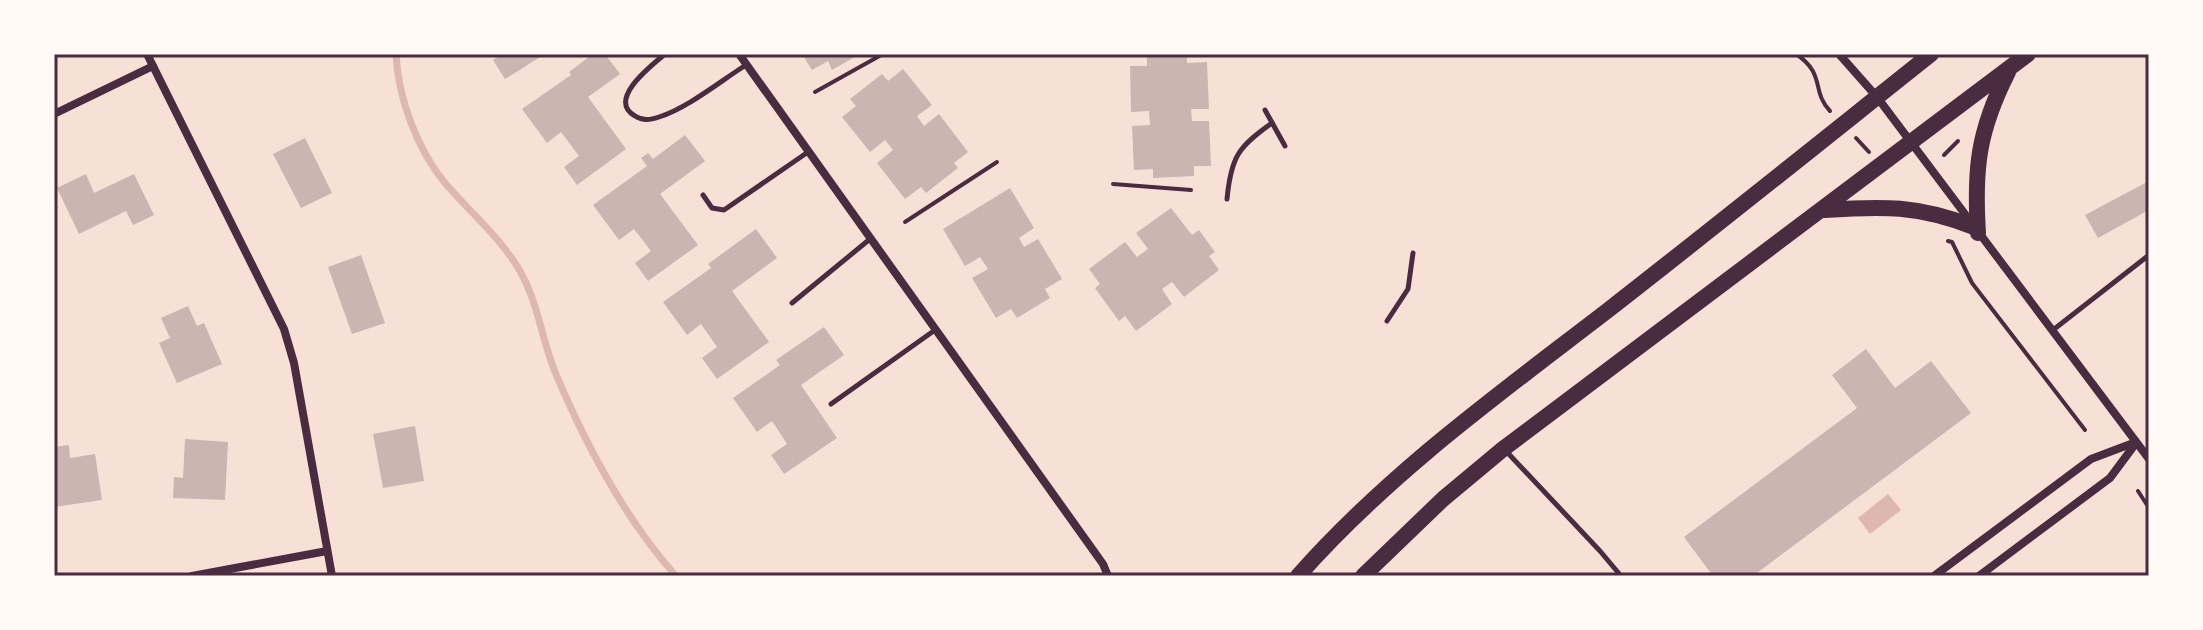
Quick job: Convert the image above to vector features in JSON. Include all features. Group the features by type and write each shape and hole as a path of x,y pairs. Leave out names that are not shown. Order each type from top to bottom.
{"main road":[{"path":"1298,576 1364,507 1447,435 1931,54"},
{"path":"1363,576 1434,507 1503,449 2028,54"},
{"path":"1824,210 1899,207 1945,216 1976,230 1981,140 1996,95 2010,69"}],"street":[{"path":"147,54 284,329 294,363 332,576"},
{"path":"739,54 1103,564 1108,576"},
{"path":"1839,54 1877,97 2149,459"},
{"path":"54,114 153,66"},
{"path":"1934,576 2091,459 2136,442"},
{"path":"1979,576 2110,478 2136,442"},
{"path":"192,576 327,551"}],"lane":[{"path":"665,54 647,69 626,95 625,102 631,114 644,120 671,111 747,65"},
{"path":"1265,110 1285,146"},
{"path":"1227,199 1230,170 1245,142 1272,123"},
{"path":"703,195 712,208 724,210 809,152"},
{"path":"792,303 870,239"},
{"path":"1387,321 1408,289 1413,253"},
{"path":"2052,331 2149,255"},
{"path":"831,404 935,330"},
{"path":"1503,449 1621,576"}],"path":[{"path":"815,92 883,54"},
{"path":"1796,54 1815,70 1823,103"},
{"path":"1953,135 1965,144"},
{"path":"1944,155 1958,141"},
{"path":"905,222 997,162"},
{"path":"1113,184 1191,190"},
{"path":"1952,242 1972,283 2085,430"},
{"path":"2138,491 2149,508"}],"shaded area":[{"path":"1888,494 1901,510 1870,534 1858,518"}],"building":[{"path":"503,54 545,54 505,79 493,60"},
{"path":"593,54 605,54 620,74 588,97 626,149 577,185 564,167 579,156 561,132 547,143 522,109 571,75 569,72"},
{"path":"802,54 860,54 832,70 828,61 812,70"},
{"path":"1187,56 1187,63 1207,62 1209,109 1191,109 1192,121 1209,121 1211,166 1194,166 1194,176 1153,178 1153,169 1134,170 1132,126 1150,125 1149,111 1131,112 1130,66 1147,66 1147,57"},
{"path":"903,69 932,105 917,116 924,126 939,114 968,152 954,163 958,168 926,193 921,187 905,199 877,163 893,150 885,140 870,152 842,117 856,106 850,99 882,74 888,81"},
{"path":"685,135 705,161 660,194 698,245 648,281 635,263 651,251 634,229 619,240 593,205 647,166 641,158 648,153 653,159"},
{"path":"305,138 332,193 301,208 273,154"},
{"path":"86,174 94,193 134,174 154,215 133,225 126,211 79,234 57,188"},
{"path":"2149,181 2149,210 2098,238 2085,215"},
{"path":"1010,188 1034,228 1019,238 1024,247 1038,239 1062,279 1045,289 1050,298 1017,318 1011,309 996,318 972,278 988,269 980,257 965,266 943,229"},
{"path":"1171,208 1192,235 1199,230 1215,252 1209,256 1219,270 1184,297 1172,282 1162,289 1172,304 1136,331 1125,316 1119,321 1095,288 1100,284 1089,269 1125,242 1137,257 1148,249 1136,233"},
{"path":"756,229 777,258 732,291 769,342 717,379 702,358 717,347 701,324 687,335 663,302 711,268 708,264"},
{"path":"361,255 385,323 352,334 328,267"},
{"path":"188,306 197,326 204,323 222,364 177,383 159,343 170,338 161,318"},
{"path":"824,327 844,355 801,385 837,438 784,474 771,455 787,444 772,421 757,432 733,398 780,365 776,360"},
{"path":"1866,349 1895,388 1931,361 1971,413 1753,576 1713,576 1684,537 1857,408 1832,375"},
{"path":"415,426 424,481 383,488 373,434"},
{"path":"185,439 228,442 225,500 173,498 174,477 183,478"},
{"path":"69,445 70,458 95,454 102,500 54,507 54,447"}],"waterway":[{"path":"396,54 405,105 426,155 445,183 494,236 520,271 532,298 553,366 595,457 640,531 676,576"}]}
